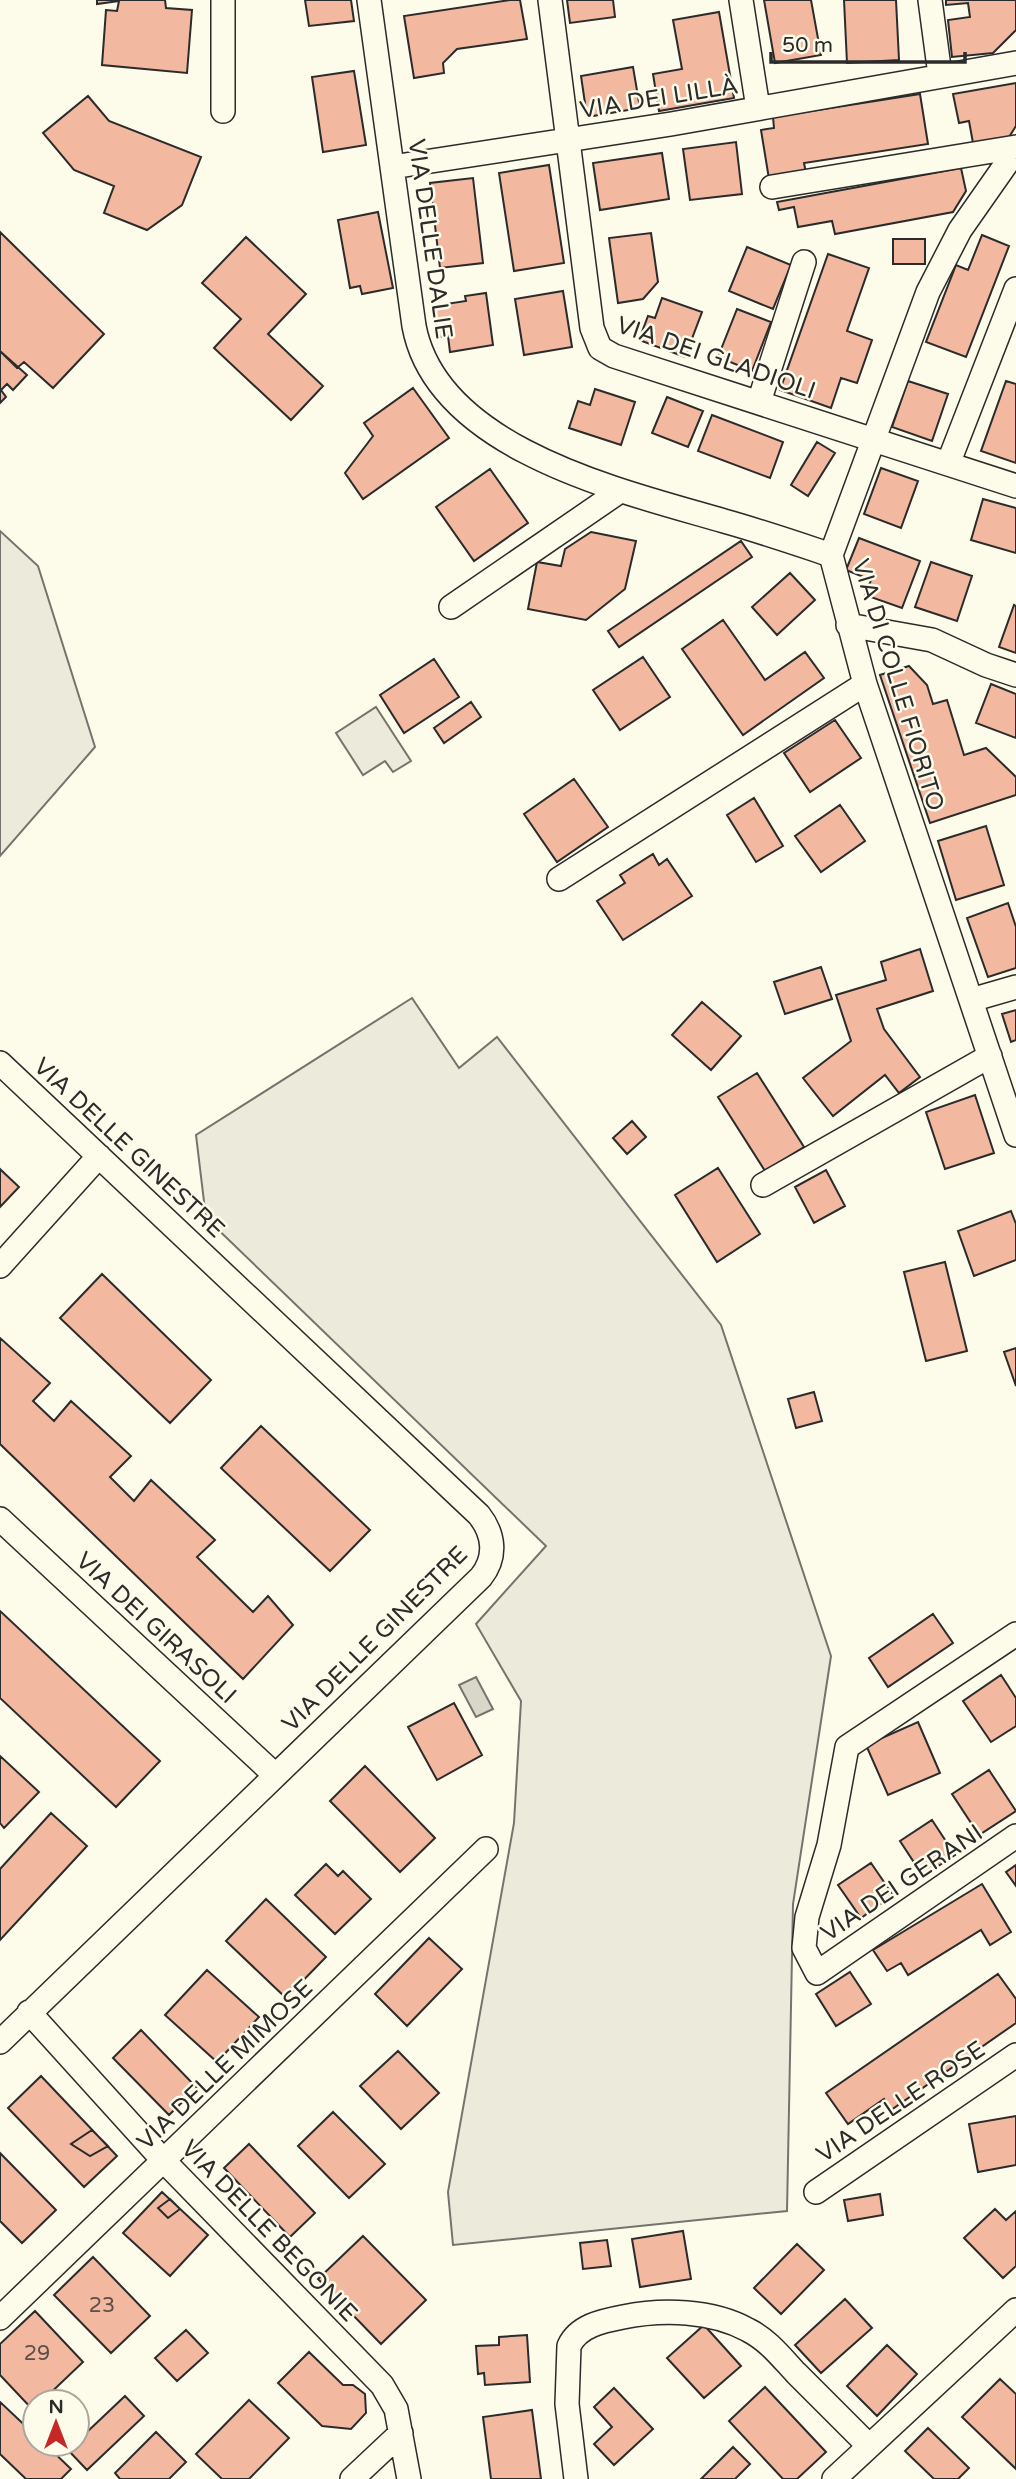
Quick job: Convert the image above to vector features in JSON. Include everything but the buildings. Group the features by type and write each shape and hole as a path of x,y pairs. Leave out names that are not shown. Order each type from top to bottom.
{"street":[{"path":"223,0 223,111"},
{"name":"VIA DELLE DALIE","path":"369,0 414,326 421,355 430,374 473,415 517,447 558,468 620,491 831,555"},
{"name":"VIA DEI GLADIOLI","path":"550,0 592,328 597,344 614,356 1016,486"},
{"path":"741,0 758,108"},
{"path":"930,0 940,75"},
{"name":"VIA DEI LILLÀ","path":"392,167 1016,63"},
{"path":"772,187 1016,148"},
{"name":"VIA DI COLLE FIORITO","path":"1016,148 960,230 928,292 831,555 865,684 1016,1135"},
{"path":"759,402 804,262"},
{"path":"948,464 1016,289"},
{"path":"451,607 620,491"},
{"path":"848,625 932,640 986,665 1016,675"},
{"path":"559,879 865,684"},
{"path":"971,1000 1016,987"},
{"path":"763,1185 990,1056"},
{"name":"VIA DELLE GINESTRE","path":"0,1063 479,1515 491,1536 491,1561 481,1577 0,2042"},
{"path":"0,1266 99,1156"},
{"name":"VIA DEI GIRASOLI","path":"0,1519 275,1775"},
{"name":"VIA DEI GERANI","path":"1016,1634 847,1747 829,1845 807,1917 804,1948 817,1973 1016,1836"},
{"name":"VIA DELLE MIMOSE","path":"0,2318 486,1849"},
{"name":"VIA DELLE BEGONIE","path":"29,2012 163,2160 382,2385 396,2409 409,2479"},
{"name":"VIA DELLE ROSE","path":"816,2192 1016,2055"},
{"path":"834,2479 1016,2310"},
{"path":"576,2479 567,2404 569,2346 573,2337 587,2328 637,2315 667,2312 701,2316 732,2322 749,2330 769,2345 868,2445"},
{"path":"352,2479 401,2433"}],"shaded area":[{"path":"0,531 38,566 95,747 0,856"},
{"path":"376,707 411,761 393,772 385,761 363,775 336,733"},
{"path":"412,998 459,1068 497,1037 721,1325 831,1656 793,1904 787,2211 453,2245 448,2192 514,1823 521,1701 476,1624 546,1546 206,1218 196,1135"},
{"path":"476,1677 493,1709 476,1717 459,1685"}]}
